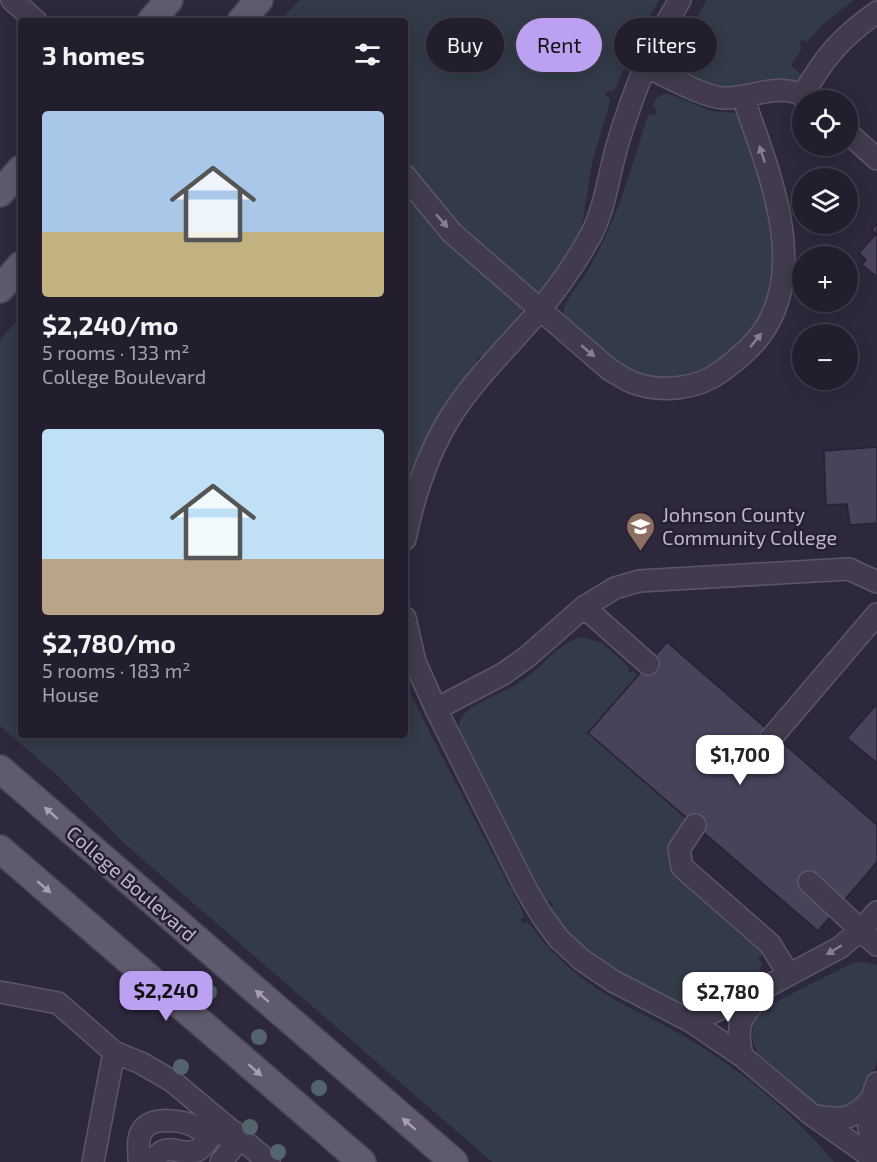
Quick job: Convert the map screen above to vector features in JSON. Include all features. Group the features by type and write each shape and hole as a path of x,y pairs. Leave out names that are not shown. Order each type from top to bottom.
{"main road":[{"path":"154,18 170,0"},
{"path":"243,18 259,0"},
{"path":"0,193 18,172"},
{"path":"0,288 18,268"},
{"name":"College Boulevard","path":"0,769 454,1162"},
{"path":"0,849 362,1162"}],"street":[{"path":"12,0 33,18"},
{"path":"669,18 680,0"},
{"path":"809,90 816,72 834,47 877,12"},
{"path":"408,524 412,504 429,455 451,415 484,373 540,310 573,266 593,230 618,144 643,72"},
{"path":"658,72 704,93 722,98 743,97 771,90 792,93"},
{"path":"408,180 452,233 610,370 634,383 658,389 686,387 716,376 747,350 760,336 773,312 781,288 782,232 776,196 743,97"},
{"path":"858,142 877,159"},
{"path":"436,709 503,674 527,657 584,607 615,588 639,581 849,570 877,582"},
{"path":"584,607 648,664"},
{"path":"755,757 877,614"},
{"path":"408,631 415,662 436,709 526,890 560,939 582,960 613,981 692,1022 742,1056 812,1115 877,1161"},
{"path":"694,825 679,849 682,867 770,944 789,975"},
{"path":"809,882 877,945"},
{"path":"692,1022 766,987 839,948 860,931 877,912"},
{"path":"742,1056 737,1034 744,1014 766,987"},
{"path":"0,992 58,1004 114,1052 141,1063 172,1081 227,1153 269,1162"},
{"path":"93,1162 114,1052"},
{"path":"812,1115 841,1119 857,1114 874,1091"},
{"path":"874,1091 867,1125 877,1153"},
{"path":"812,1115 852,1162"},
{"path":"193,1138 143,1161 139,1139 142,1131 150,1124 170,1122 193,1138 250,1162"}],"shaded area":[{"path":"300,0 659,0 649,18 614,18 614,72 623,72 615,89 612,92 607,91 605,96 610,98 610,102 592,163 581,231 542,292 535,295 521,288 421,187 408,167 408,18 282,18"},
{"path":"707,0 854,0 824,23 807,42 802,40 799,44 802,48 791,66 802,75 797,85 730,93 678,72 717,72 717,18 696,18"},
{"path":"667,93 711,111 740,115 750,137 774,233 772,289 757,332 702,375 658,380 623,369 563,316 569,298 587,272 607,234 647,117 651,114 655,115 657,110 653,108 653,105 655,100"},
{"path":"408,196 432,226 519,302 521,308 521,318 483,358 479,356 476,360 479,364 427,437 408,479"},
{"path":"18,319 18,738 408,738 408,687 523,912 524,918 520,919 523,924 527,922 559,958 596,988 702,1047 763,1091 800,1125 834,1162 492,1162 126,845 58,776 0,726 0,340"},
{"path":"583,637 602,643 627,665 630,673 633,671 638,675 588,733 690,822 678,851 764,946 761,957 757,958 762,963 755,978 695,1009 689,1009 610,968 591,955 560,924 550,907 553,905 550,900 547,902 543,899 459,733 461,719 472,707 520,682 568,642"},
{"path":"865,962 877,965 877,1061 867,1093 841,1112 818,1106 757,1052 752,1039 753,1025 760,1012 768,1006 852,963"}],"building":[{"path":"877,224 877,277 862,265 866,260 859,253 876,234 872,229"},
{"path":"877,447 877,523 850,525 847,504 826,505 824,451"},
{"path":"667,642 877,825 877,862 818,931 588,733"},
{"path":"875,706 877,707 877,763 847,738"}],"place":[{"name":"Johnson County Community College","path":"641,552"}]}
